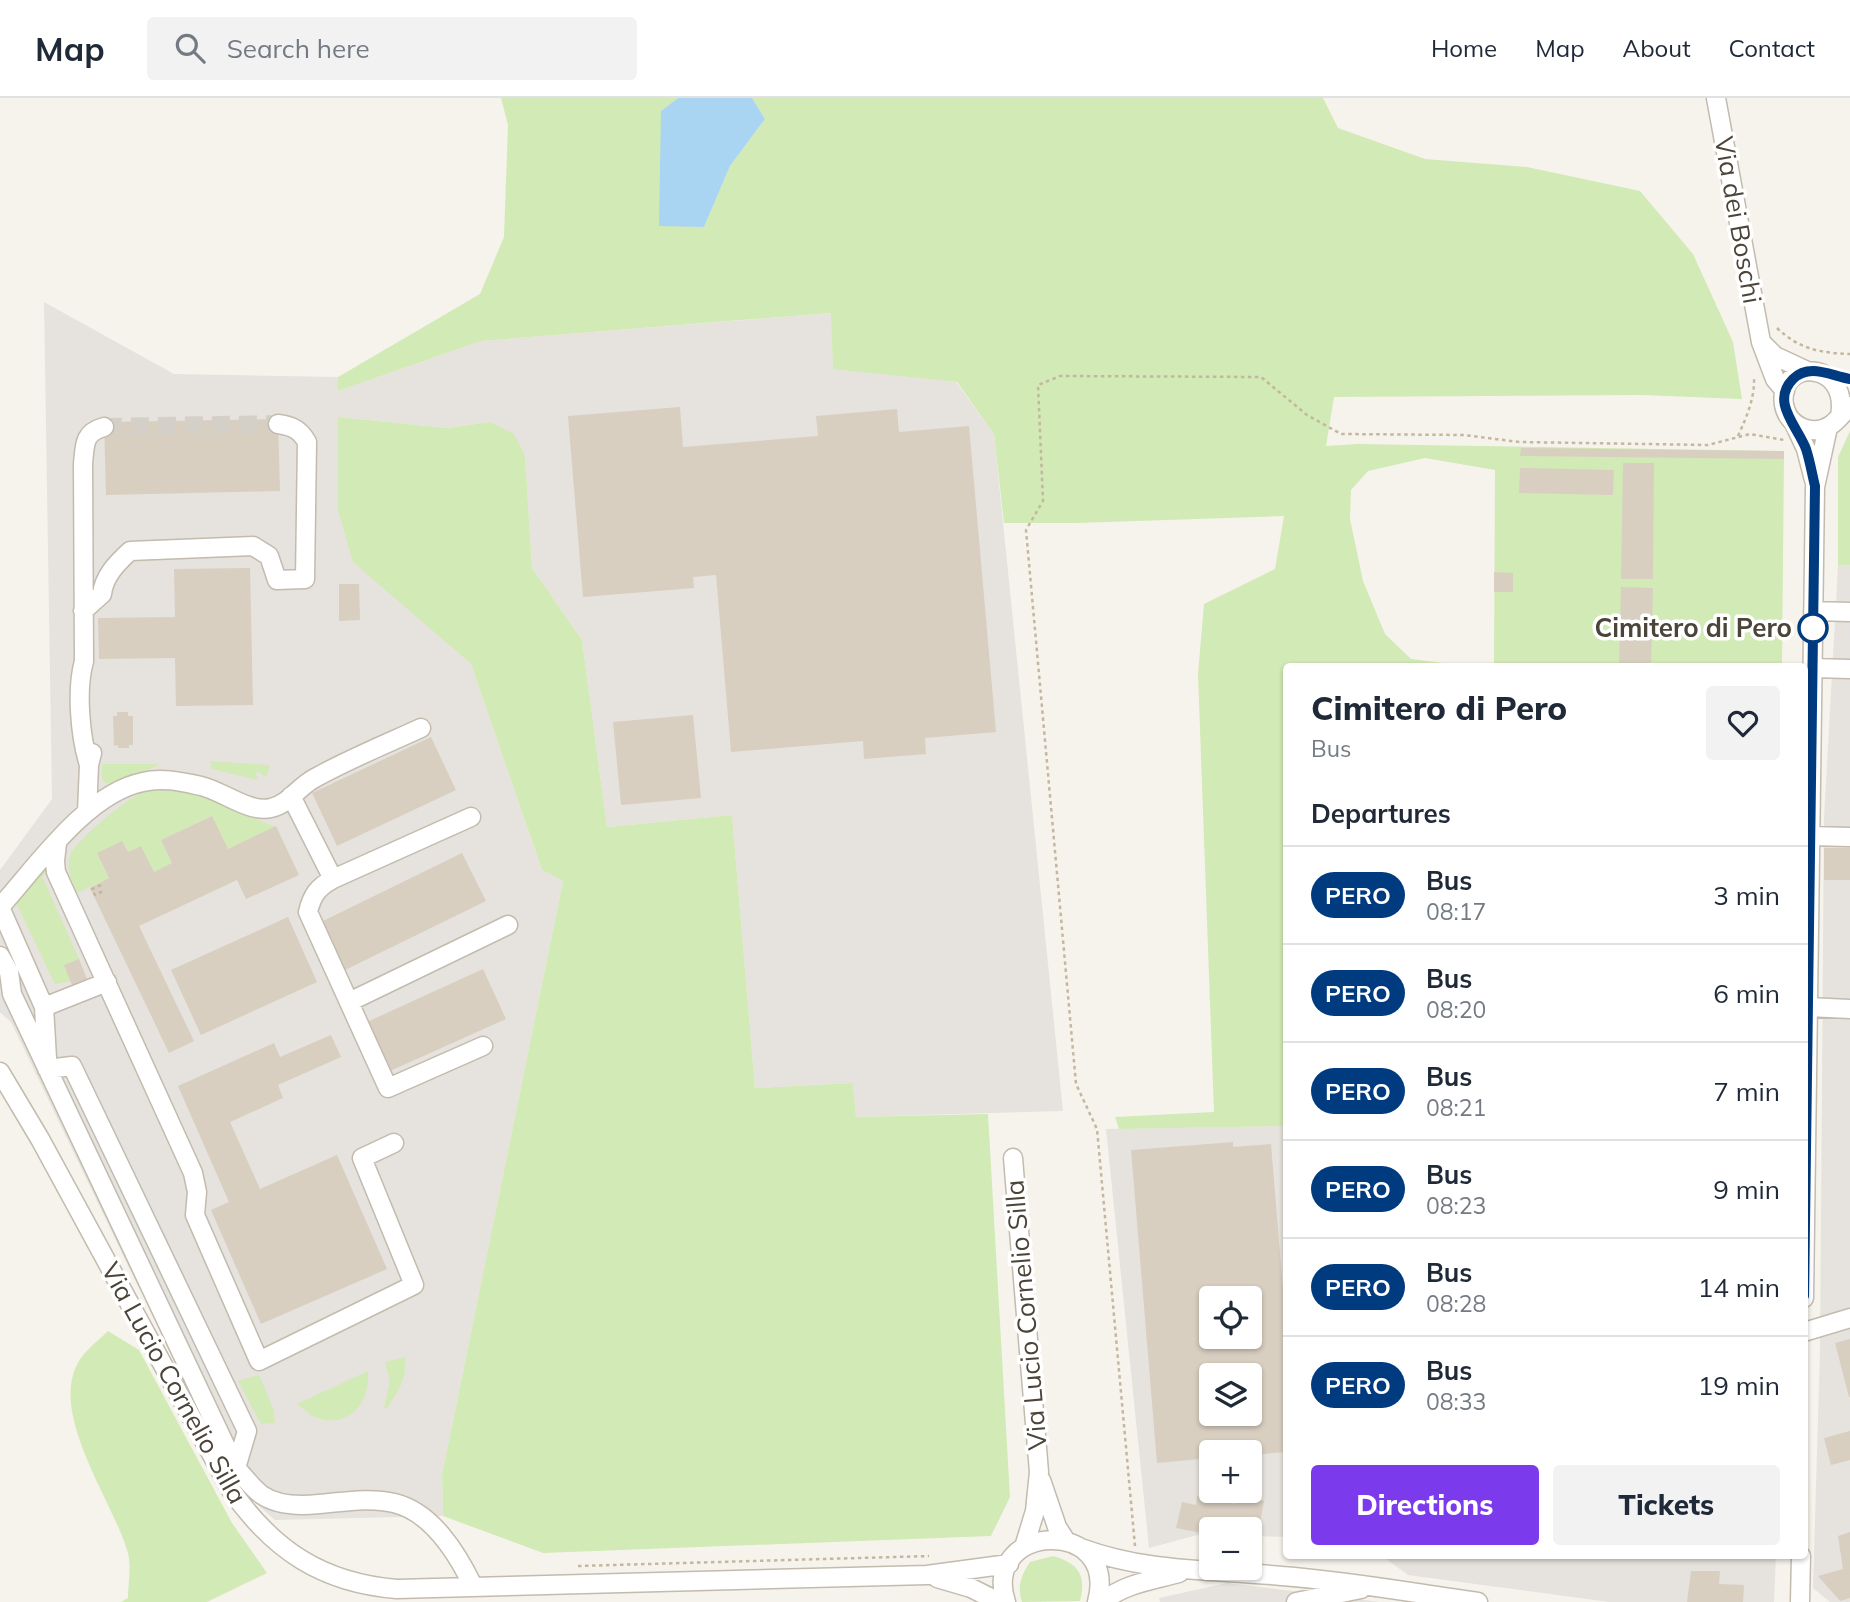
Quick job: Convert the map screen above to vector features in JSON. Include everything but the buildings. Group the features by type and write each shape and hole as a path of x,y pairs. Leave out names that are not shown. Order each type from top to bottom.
{"street":[{"name":"Via dei Boschi","path":"1716,98 1760,342 1775,379 1785,391"},
{"name":"Via dei Boschi","path":"1760,342 1775,356 1807,371"},
{"path":"1808,957 1815,486 1806,449 1784,408 1785,391 1793,379 1807,371 1823,372 1830,376 1838,383 1843,396 1843,406 1815,486"},
{"path":"1830,376 1850,379"},
{"path":"1794,423 1810,430 1839,416"},
{"path":"83,611 102,594 103,583 117,563 130,551 253,546 269,556 277,580 305,579 307,442 301,432 290,425 278,424"},
{"path":"87,812 89,765 83,744 80,674 84,661 85,447 87,437 93,430 104,427"},
{"path":"1814,611 1850,612"},
{"path":"1813,668 1850,668"},
{"path":"47,1069 44,1007 0,907 97,802 124,788 153,781 181,782 210,788 253,807 270,808 282,804 312,779 421,728"},
{"path":"291,796 333,879"},
{"path":"471,817 322,885 315,893 308,912 388,1088 483,1046"},
{"path":"1811,836 1850,837"},
{"path":"57,844 54,861 56,872 193,1173 197,1192 195,1215 259,1361 414,1285 362,1158 394,1143"},
{"path":"349,1002 508,925"},
{"name":"Via Lucio Cornelio Silla","path":"0,956 9,972 6,989 47,1069 236,1468 262,1495 283,1503 302,1506 374,1501 394,1503 410,1509 429,1522 445,1540 461,1562 473,1586"},
{"path":"44,1007 107,982"},
{"path":"1808,997 1850,1009"},
{"name":"Via Lucio Cornelio Silla","path":"47,1069 72,1066 247,1431 236,1468"},
{"name":"Via Lucio Cornelio Silla","path":"0,1072 40,1139 231,1490 248,1515 268,1536 297,1558 343,1580 369,1587 397,1589 927,1575 1009,1564 1024,1547 1035,1511 1039,1472 1013,1158"},
{"path":"1808,1331 1850,1318"},
{"name":"Via Lucio Cornelio Silla","path":"1039,1472 1058,1527 1094,1563 1100,1585 1097,1602"},
{"path":"1024,1547 1045,1539 1074,1544 1135,1564 1186,1571 1278,1575 1478,1602"},
{"path":"1800,1602 1801,1559"},
{"path":"1006,1602 1004,1586 1009,1564"},
{"path":"1103,1602 1111,1594 1134,1585 1186,1571"},
{"name":"Via Lucio Cornelio Silla","path":"927,1575 971,1588 999,1602"},
{"path":"1296,1602 1374,1587"}],"path":[{"path":"1776,328 1790,340 1808,349 1850,354"},
{"path":"1135,1564 1121,1379 1097,1129 1076,1084 1026,530 1043,500 1038,385 1060,376 1261,377 1307,415 1340,434 1464,435 1519,442 1708,445 1750,434 1791,443"},
{"path":"101,886 92,889 95,895 103,891"},
{"path":"577,1566 935,1556"}],"shaded area":[{"path":"44,302 174,374 338,377 338,391 481,341 832,313 833,368 956,382 994,434 1063,1111 856,1117 853,1083 755,1088 732,815 607,827 582,640 532,568 525,456 490,422 447,428 338,417 353,561 471,664 542,870 563,881 442,1475 443,1516 275,1520 240,1484 134,1278 11,1022 0,1012 0,870 52,799"},
{"path":"1850,565 1850,1602 1830,1602 1813,1588 1820,1350 1824,818 1838,566"},
{"path":"1848,589 1850,690 1845,690"},
{"path":"0,959 30,1040 0,1012"},
{"path":"80,1048 234,1376 200,1378 61,1076 57,1060"},
{"path":"1283,1126 1283,1537 1262,1536 1262,1517 1199,1517 1199,1535 1149,1548 1106,1129"},
{"path":"1386,1559 1776,1559 1774,1602 1609,1602 1408,1575"},
{"path":"1227,1583 1380,1602 1160,1602 1159,1598"}],"green space":[{"path":"501,98 678,98 661,111 704,227 730,166 765,119 752,98 1323,98 1338,128 1425,159 1527,167 1640,191 1693,254 1733,342 1742,399 1641,395 1334,397 1326,446 1357,444 1784,451 1782,663 1494,663 1495,470 1425,458 1368,471 1351,490 1350,519 1363,581 1385,634 1411,659 1443,663 1283,663 1283,1126 1119,1129 1115,1117 1214,1112 1198,674 1204,604 1275,569 1284,516 1004,523 994,434 957,382 833,369 831,313 481,341 338,391 338,377 480,294 504,237 508,125"},
{"path":"338,417 447,428 490,422 514,434 525,456 532,568 582,640 607,827 732,815 755,1088 853,1083 856,1117 988,1114 1010,1497 991,1536 543,1553 443,1516 442,1475 563,881 542,870 471,664 353,562 338,510"},
{"path":"1850,431 1850,565 1838,566 1838,457"},
{"path":"210,761 269,765 268,774 264,777 260,772 255,773 258,780 212,769"},
{"path":"102,764 160,764 118,784 106,783 102,779"},
{"path":"166,787 192,791 275,827 228,849 211,816 161,840 172,863 154,872 141,846 128,852 122,841 97,853 109,878 77,893 70,875 69,861 80,841 132,798 142,792"},
{"path":"46,865 50,873 42,876 79,959 65,965 71,981 55,984 16,903"},
{"path":"108,1331 139,1350 232,1523 267,1573 207,1602 121,1602 128,1598 128,1556 119,1529 85,1454 71,1402 72,1379 81,1358"},
{"path":"405,1357 401,1384 387,1408 384,1408 390,1381 385,1362"},
{"path":"368,1371 363,1401 350,1415 342,1419 318,1418 297,1404"},
{"path":"259,1375 273,1408 275,1423 261,1424 238,1381"},
{"path":"1053,1556 1069,1562 1078,1571 1082,1584 1080,1601 1022,1602 1021,1581 1030,1562"}],"water":[{"path":"678,98 752,98 765,119 730,166 704,227 659,226 661,111"}],"tunnel":[{"path":"104,427 278,424"}],"bus line":[{"name":"PERO","path":"1808,1001 1815,486 1806,449 1784,408 1784,401 1788,385 1798,375 1807,371 1850,379"}],"place":[{"name":"Cimitero di Pero","path":"1813,628"}]}
